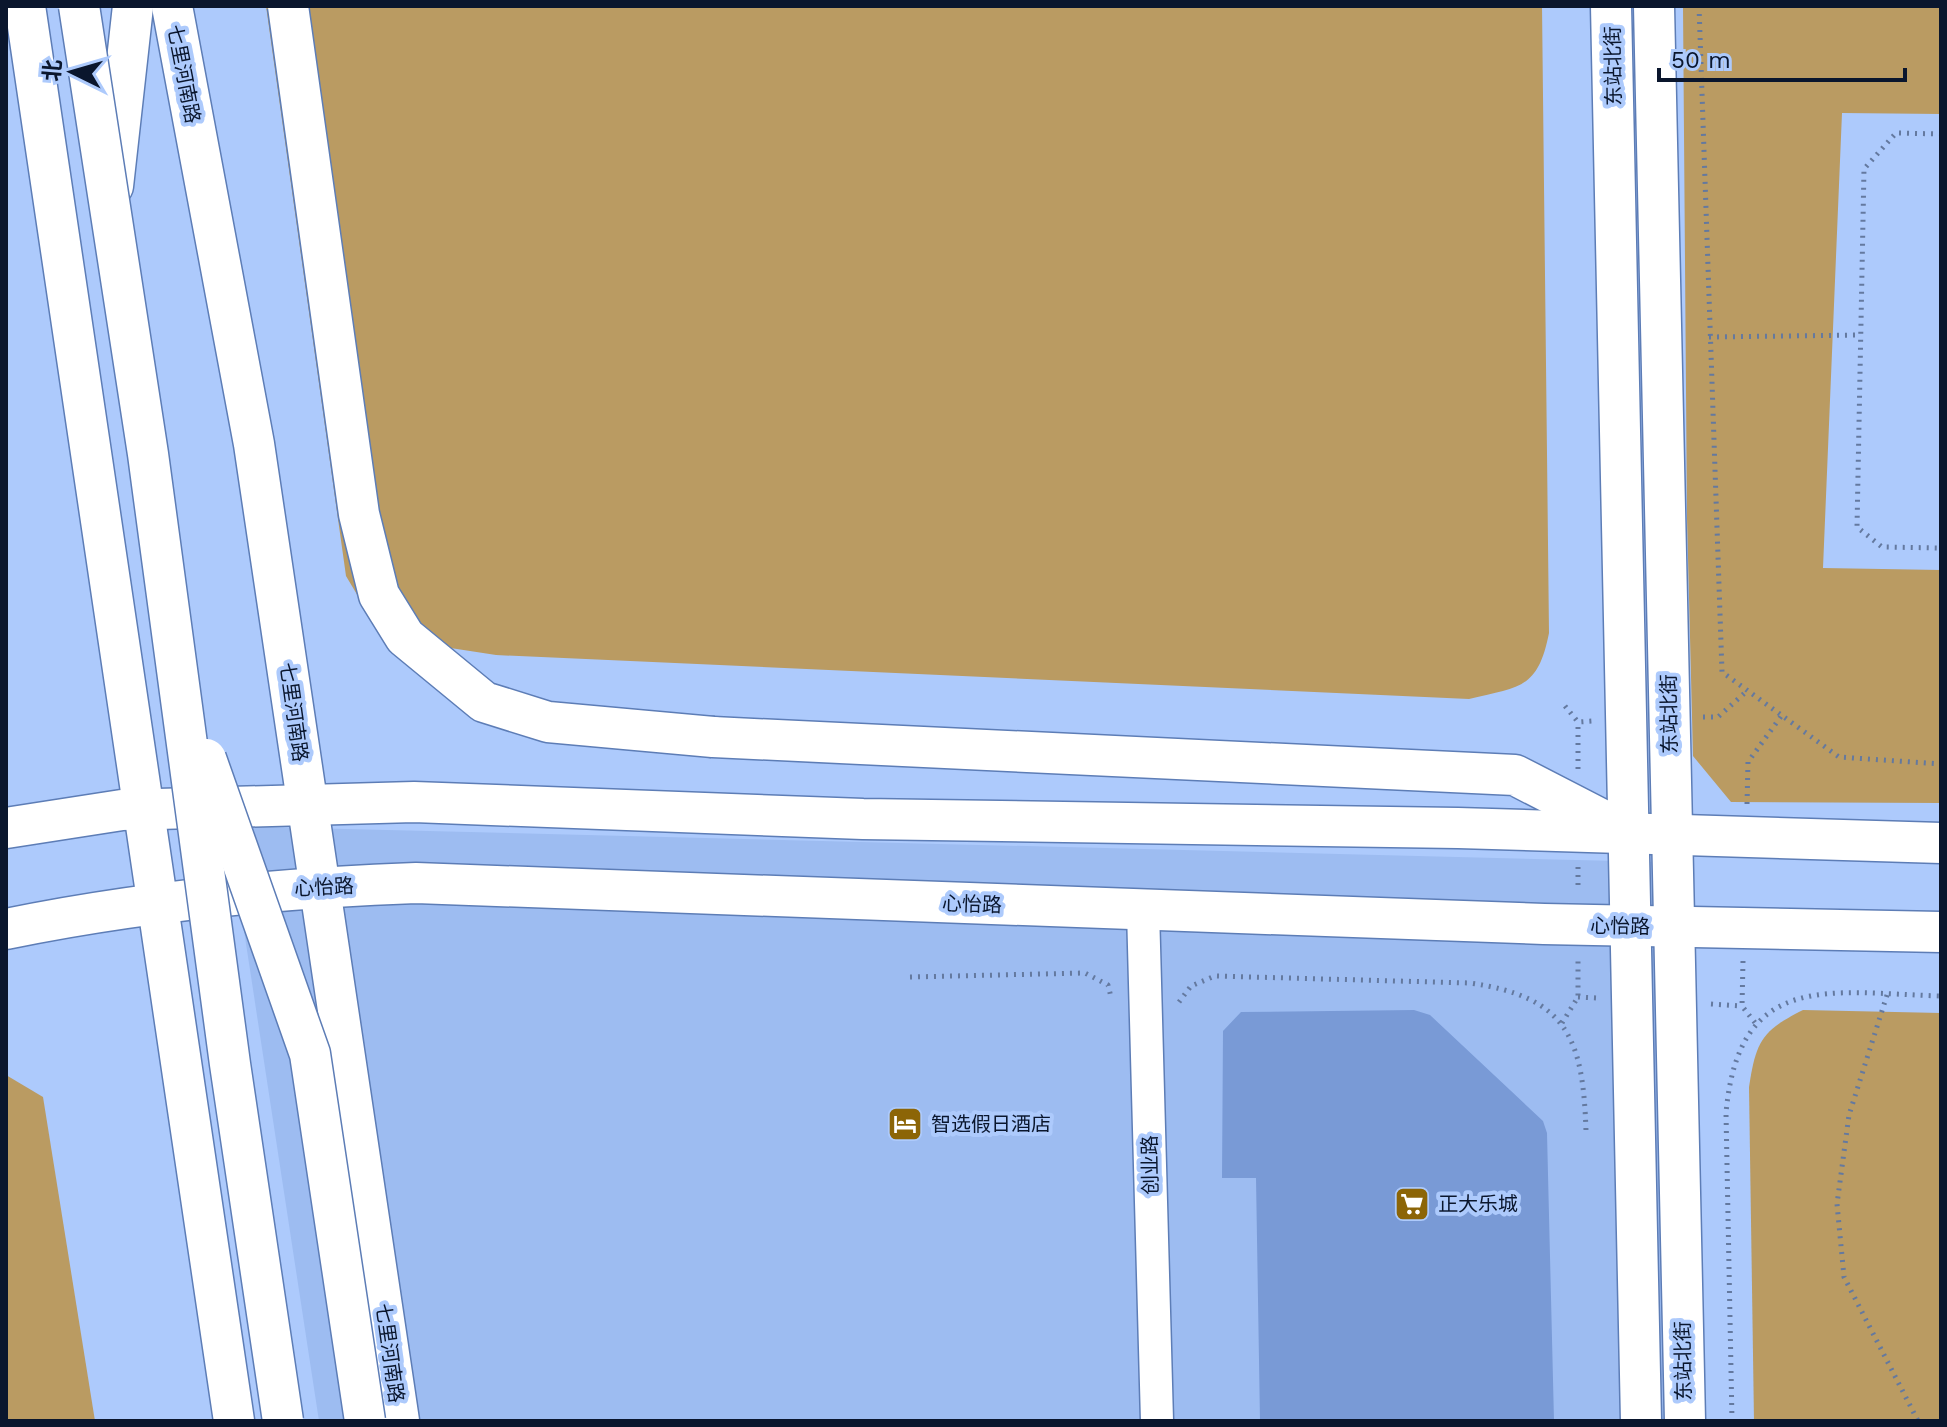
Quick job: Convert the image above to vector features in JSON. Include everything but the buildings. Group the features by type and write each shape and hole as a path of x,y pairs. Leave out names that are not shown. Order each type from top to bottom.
{"street":[{"path":"25,6 234,1421"},
{"path":"79,6 111,210 283,1421"},
{"path":"111,210 133,6"},
{"name":"七里河南路","path":"172,6 254,444 399,1421"},
{"path":"288,6 359,514 379,595 405,637 484,702 548,722 713,737 1515,775 1578,820"},
{"name":"东站北街","path":"1611,6 1641,1421"},
{"name":"东站北街","path":"1654,6 1685,1421"},
{"path":"179,682 310,1054 365,1421"},
{"path":"6,828 144,809 414,802 863,819 1578,820 1629,833 1941,843"},
{"name":"心怡路","path":"6,929 158,903 320,886 432,884 1578,925 1941,932"},
{"name":"创业路","path":"1143,910 1157,1421"}],"path":[{"path":"1699,6 1722,672 1839,757 1941,764"},
{"path":"1941,134 1896,133 1864,169 1857,527 1882,547 1941,548"},
{"path":"1709,337 1861,335"},
{"path":"1562,1023 1578,997 1578,722"},
{"path":"910,977 1085,973 1108,985 1112,1000"},
{"path":"1179,1002 1191,986 1215,976 1470,983 1521,995 1562,1023 1580,1058 1586,1131"},
{"path":"1732,1421 1726,1113 1729,1075 1747,1036 1775,1008 1816,992 1941,996"},
{"path":"1887,994 1849,1115 1837,1204 1844,1277 1918,1421"}],"shaded area":[{"path":"266,6 1542,6 1549,633 1539,665 1532,675 1514,688 1469,699 496,655 431,645 368,613 346,576"},
{"path":"1683,6 1941,6 1941,114 1842,113 1823,568 1941,570 1941,803 1731,802 1693,756 1687,518"},
{"path":"228,826 1658,862 1667,1421 319,1421"},
{"path":"1803,1010 1941,1013 1941,1421 1754,1421 1749,1087 1754,1059 1763,1040 1778,1025"},
{"path":"6,1075 43,1097 95,1421 6,1421"}],"place":[{"name":"智选假日酒店","path":"905,1124"},
{"name":"正大乐城","path":"1412,1204"}]}
